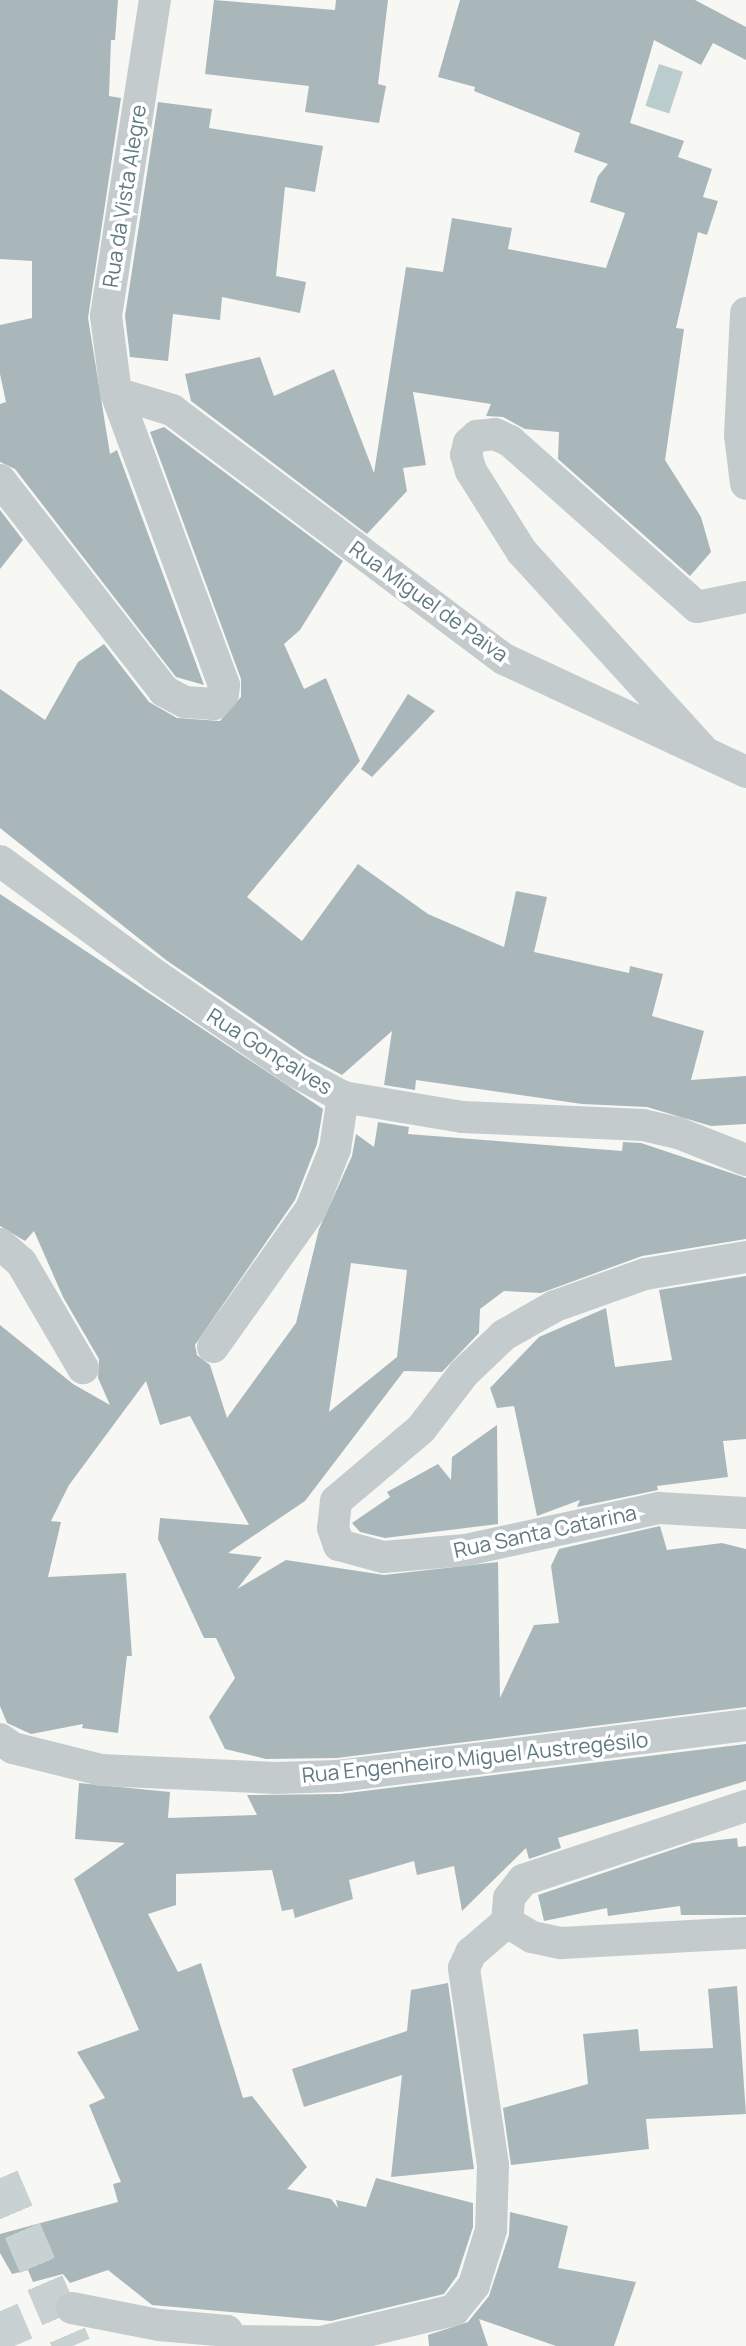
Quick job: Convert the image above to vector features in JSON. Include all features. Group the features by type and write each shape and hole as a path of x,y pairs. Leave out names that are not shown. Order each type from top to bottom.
{"street":[{"name":"Rua da Vista Alegre","path":"116,393 106,316 155,0"},
{"path":"745,330 740,435 746,483"},
{"path":"0,480 164,691 185,702 204,706 218,702 224,685 116,393"},
{"name":"Rua Miguel de Paiva","path":"116,393 172,410 504,659 711,759"},
{"path":"746,597 697,607 510,440 495,434 477,436 469,443 466,455 471,471 522,552 711,759 746,772"},
{"name":"Rua Gonçalves","path":"0,861 165,982 295,1071 343,1097 462,1117 643,1125 678,1133 746,1160"},
{"path":"213,1347 311,1209 335,1149 343,1097"},
{"path":"0,1244 20,1262 83,1368"},
{"name":"Rua Santa Catarina","path":"746,1257 645,1274 555,1306 504,1335 464,1373 421,1429 336,1502 332,1528 339,1545 383,1556 466,1550 659,1508 746,1513"},
{"name":"Rua Engenheiro Miguel Austregésilo","path":"0,1739 13,1748 100,1770 276,1778 338,1776 746,1725"},
{"path":"72,2308 159,2325 227,2331 231,2341 321,2342 437,2318 454,2310 474,2285 491,2230 493,2165 464,1968 471,1953 507,1922 509,1898 523,1880 746,1807"},
{"path":"507,1922 532,1937 561,1943 746,1933"}],"shaded area":[{"path":"659,64 683,72 669,114 645,106"}],"building":[{"path":"0,0 118,0 115,40 111,40 109,96 121,98 88,318 110,454 117,450 204,685 176,677 15,469 0,462 0,404 6,402 0,374 0,325 32,318 32,261 0,259"},
{"path":"214,0 335,10 336,0 388,0 378,84 386,86 379,123 305,112 309,86 205,74"},
{"path":"460,0 695,0 746,27 746,60 713,43 701,65 654,40 630,123 684,141 678,157 712,169 703,197 718,201 707,235 698,232 676,328 684,329 665,460 701,517 711,552 690,576 558,459 559,432 525,429 503,417 486,416 491,404 413,392 426,465 403,468 407,491 367,534 191,401 185,374 260,357 274,396 334,369 374,473 406,267 443,272 452,218 512,228 508,249 606,268 625,213 590,202 598,176 608,164 574,152 580,133 474,91 475,87 438,77"},
{"path":"158,102 212,109 209,128 323,146 315,192 285,187 276,276 306,282 300,313 222,297 220,320 173,314 168,361 130,357 125,316"},
{"path":"164,427 343,561 300,630 284,644 304,689 326,678 360,761 247,897 302,941 358,864 428,914 504,947 516,891 547,897 534,952 629,973 630,966 663,974 652,1016 704,1031 691,1080 746,1076 746,1124 711,1126 647,1107 582,1104 416,1080 415,1090 384,1085 392,1031 342,1075 305,1055 166,960 0,828 0,689 45,720 78,662 104,644 149,702 177,718 220,721 241,697 241,679 150,432"},
{"path":"0,510 23,540 0,569"},
{"path":"408,694 435,711 372,777 361,769"},
{"path":"0,894 323,1109 317,1144 295,1200 195,1345 197,1355 210,1365 227,1418 296,1323 319,1229 352,1156 356,1134 374,1147 378,1122 409,1127 408,1134 622,1151 623,1142 641,1143 746,1178 746,1239 642,1256 541,1293 504,1291 480,1309 479,1333 442,1372 404,1371 305,1501 228,1553 262,1557 237,1589 286,1560 384,1575 498,1562 500,1698 534,1625 559,1623 551,1566 559,1549 660,1526 667,1550 722,1543 746,1549 746,1707 337,1758 266,1759 225,1749 209,1717 235,1678 216,1638 204,1638 158,1539 160,1518 249,1525 190,1416 160,1425 146,1381 69,1485 51,1521 61,1522 48,1577 126,1573 132,1656 127,1656 118,1733 82,1728 83,1724 31,1734 7,1723 0,1706 0,1325 73,1384 110,1405 98,1378 99,1359 63,1297 34,1231 25,1241 0,1226","holes":["351,1263 407,1270 397,1357 329,1412"]},
{"path":"746,1276 746,1439 723,1441 728,1477 657,1486 658,1490 577,1507 580,1500 537,1516 514,1406 497,1408 490,1388 539,1337 606,1308 615,1367 672,1360 659,1290"},
{"path":"497,1425 498,1524 385,1538 360,1532 352,1523 390,1497 387,1492 438,1464 451,1480 452,1457"},
{"path":"746,1744 746,1781 558,1838 561,1848 529,1859 526,1848 462,1911 454,1866 417,1875 414,1861 349,1880 353,1899 295,1918 293,1909 282,1911 272,1870 176,1874 176,1905 148,1914 178,1972 201,1963 243,2098 252,2096 307,2167 287,2189 331,2199 338,2208 336,2200 366,2207 376,2178 473,2203 473,2227 457,2276 444,2294 331,2321 152,2305 108,2270 70,2283 63,2274 33,2282 28,2270 12,2274 0,2253 0,2234 118,2202 113,2184 121,2182 89,2105 105,2098 77,2052 139,2030 74,1879 125,1843 75,1839 79,1783 170,1792 168,1818 257,1815 247,1795 340,1794"},
{"path":"737,1838 738,1847 746,1846 746,1915 681,1915 680,1906 608,1916 607,1908 544,1921 538,1895 692,1843"},
{"path":"448,1983 474,2169 391,2177 402,2075 304,2107 292,2069 407,2031 411,1990"},
{"path":"737,1986 746,2114 646,2119 649,2149 511,2165 503,2108 588,2084 583,2034 638,2029 640,2051 713,2048 708,1989"},
{"path":"510,2212 568,2226 558,2268 636,2282 614,2346 556,2346 479,2319 488,2346 429,2346 428,2335 468,2322 489,2296 509,2235"}],"tunnel":[{"path":"0,2178 72,2346"},
{"path":"0,2311 15,2346"}]}
